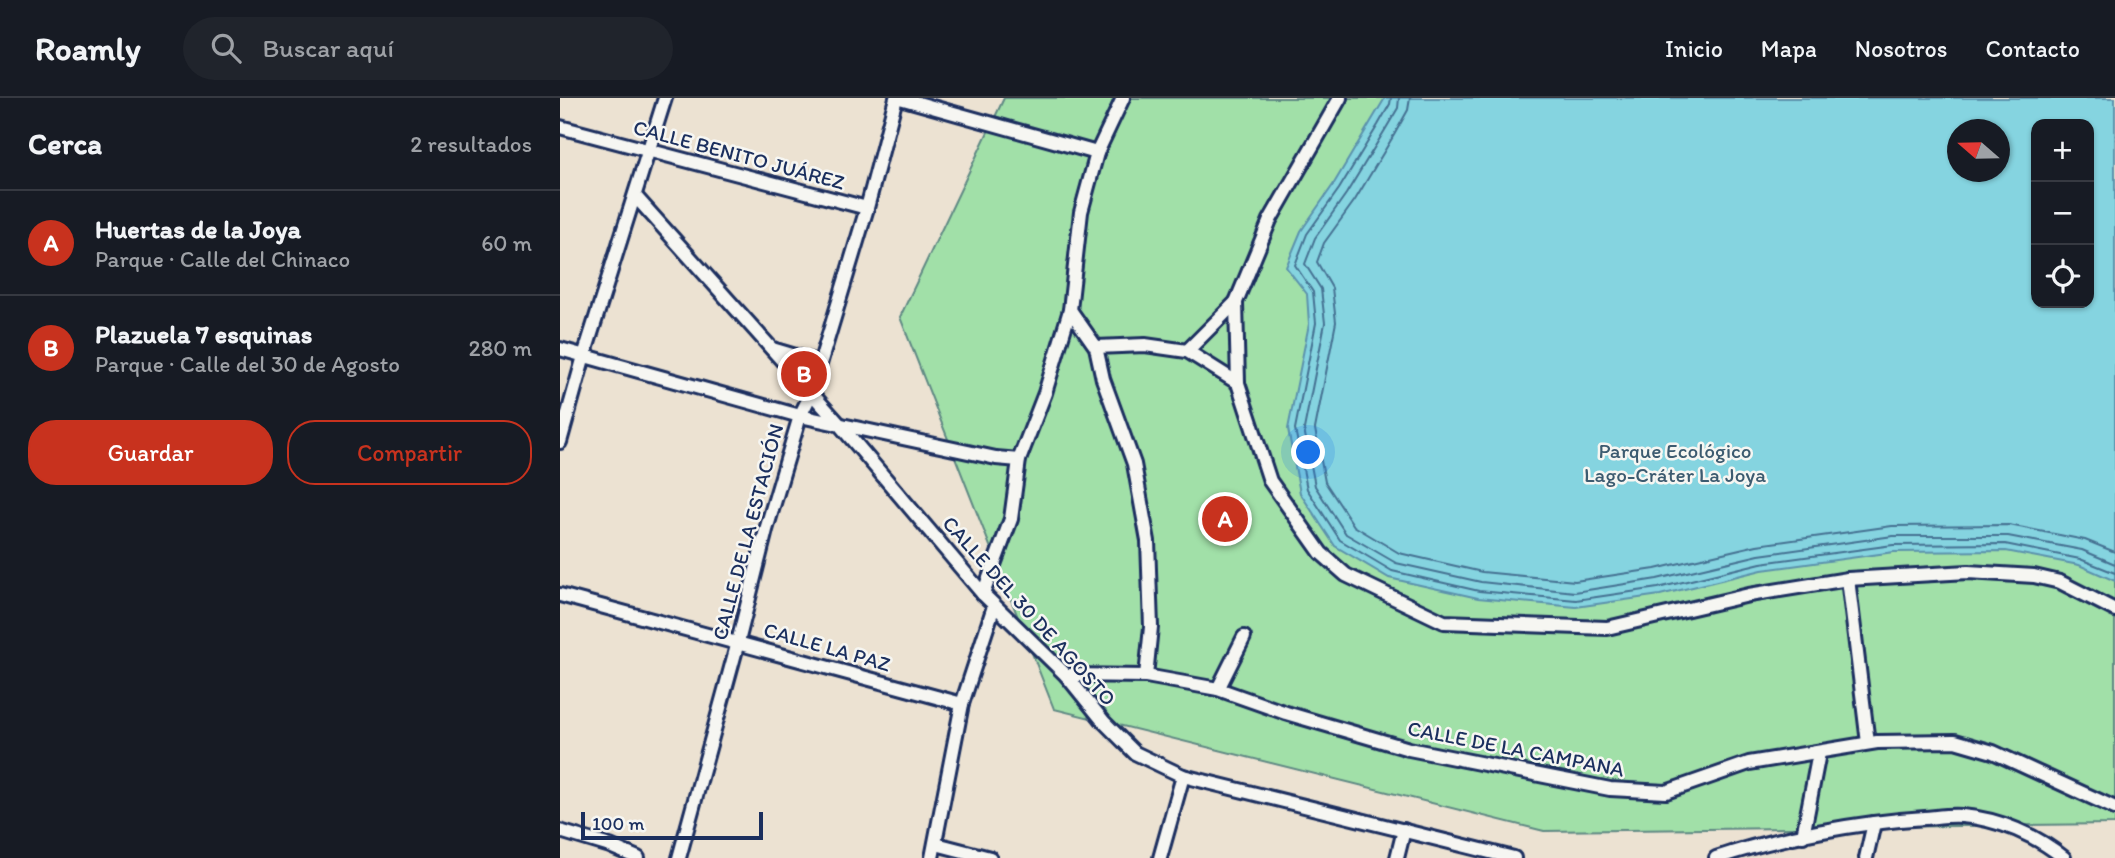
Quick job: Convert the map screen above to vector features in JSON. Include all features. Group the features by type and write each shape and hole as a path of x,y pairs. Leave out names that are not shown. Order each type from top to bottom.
{"street":[{"path":"560,442 584,356 665,98"},
{"path":"898,98 1097,153"},
{"name":"CALLE DE LA ESTACIÓN","path":"679,858 766,530 800,416 811,394 898,98"},
{"path":"983,594 1011,519 1019,460 1045,393 1070,310 1081,212 1097,153 1122,98"},
{"path":"1187,351 1236,302 1270,220 1340,98"},
{"name":"CALLE BENITO JUÁREZ","path":"560,127 867,208"},
{"name":"CALLE DEL 30 DE AGOSTO","path":"636,197 840,425 983,594 1066,675 1104,722 1135,752 1183,776 1514,858"},
{"path":"1236,302 1238,383 1270,481 1321,553 1346,575 1444,622 1607,628 1749,595 1848,579 1968,572 2034,576 2060,582 2115,610"},
{"path":"1070,310 1096,347 1103,379 1134,464 1148,541 1151,627 1146,676"},
{"path":"1096,347 1145,345 1187,351 1238,383"},
{"path":"560,349 800,416 996,458 1019,460"},
{"path":"772,349 819,363"},
{"path":"1848,579 1868,743"},
{"name":"CALLE LA PAZ","path":"560,595 962,704"},
{"path":"932,858 962,704 994,606"},
{"path":"1218,689 1244,637"},
{"name":"CALLE DE LA CAMPANA","path":"1066,675 1146,676 1218,689 1286,713 1409,749 1610,789 1666,792 1749,764 1868,743 1925,740 1970,744 2115,808"},
{"path":"1803,836 1819,753"},
{"path":"1160,858 1183,776"},
{"path":"1716,858 1803,836 1874,823 1962,816 2037,838 2064,858"},
{"path":"1866,858 1874,823"},
{"path":"1397,858 1404,830"},
{"path":"560,831 610,846 638,858"},
{"path":"936,844 990,858"}],"green space":[{"name":"Parque Ecológico Lago-Cráter La Joya","path":"1004,98 2115,98 2115,824 1544,831 1054,709 900,317"}],"water":[{"path":"1385,98 2115,98 2115,581 2079,565 2006,551 1894,552 1762,570 1660,595 1576,607 1478,598 1389,578 1335,546 1300,493 1288,429 1309,324 1307,294 1286,267 1301,231 1333,185"}],"place":[{"name":"Plazuela 7 esquinas","path":"804,374"},
{"name":"Huertas de la Joya","path":"1225,519"}]}
